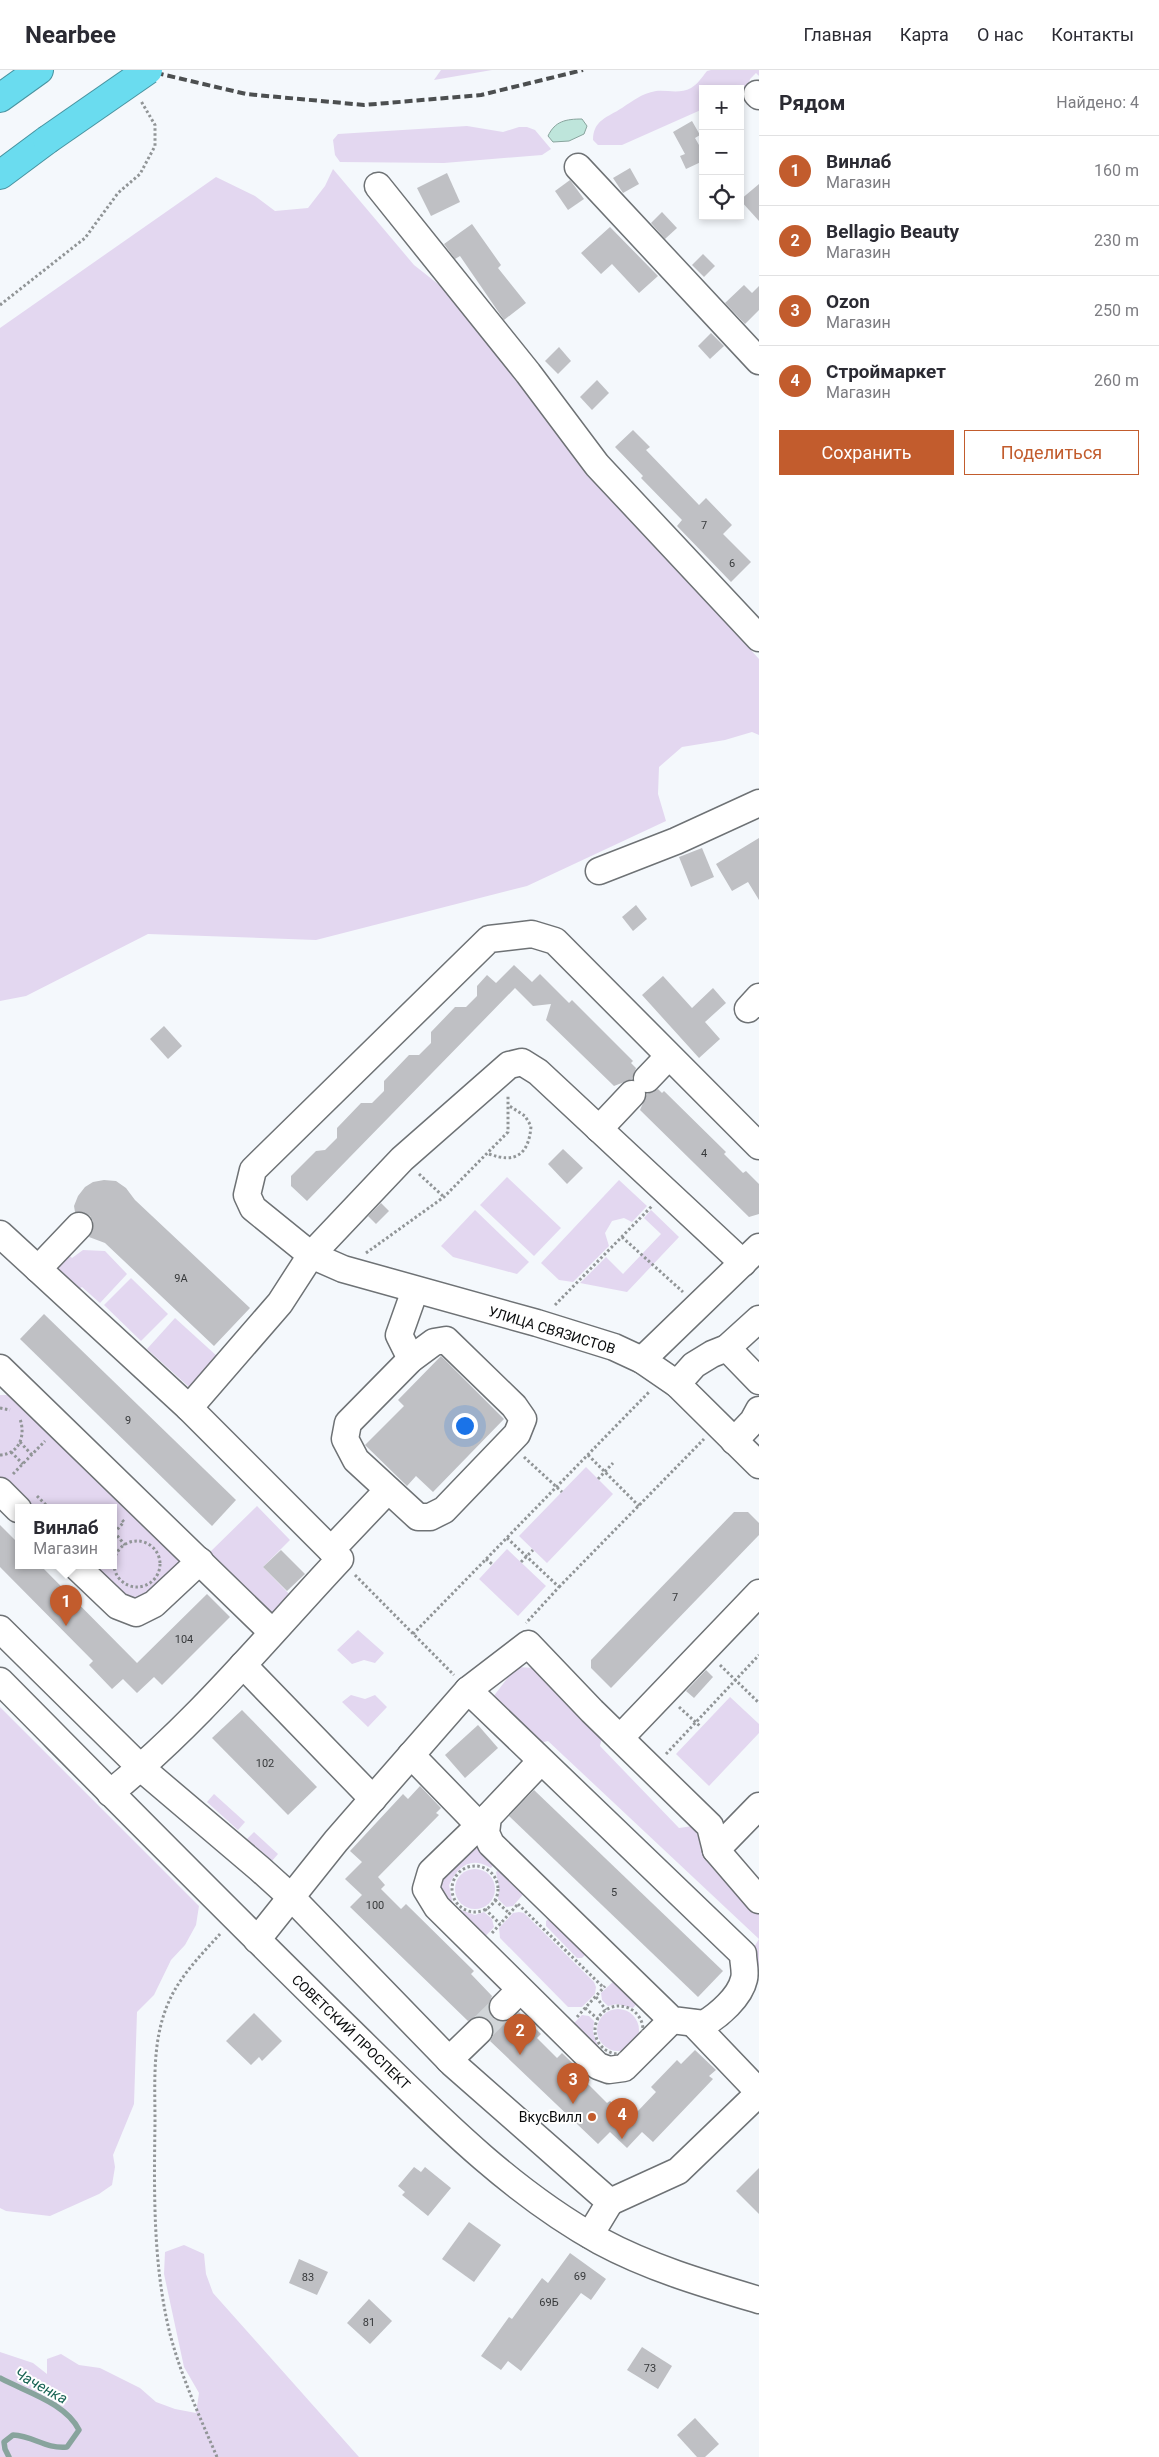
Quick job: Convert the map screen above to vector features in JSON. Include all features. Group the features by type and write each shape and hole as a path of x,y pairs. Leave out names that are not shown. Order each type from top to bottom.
{"highway":[{"path":"0,98 39,70"},
{"path":"0,175 48,140 142,82"}],"street":[{"path":"578,167 759,361"},
{"path":"378,186 528,372 597,465 759,638"},
{"path":"599,871 676,841 759,803"},
{"name":"УЛИЦА СВЯЗИСТОВ","path":"759,1146 668,1057 555,941 532,934 489,939 253,1170 246,1195 254,1208 311,1255 343,1270 537,1323 614,1347 642,1360 671,1379 759,1465"},
{"path":"599,1129 668,1057"},
{"path":"188,1408 280,1303 311,1255 402,1159 509,1064 522,1062 538,1072 666,1192 751,1255 642,1360"},
{"path":"38,1269 79,1226"},
{"path":"0,1234 188,1408 335,1555"},
{"path":"411,1359 399,1335 416,1290"},
{"path":"671,1379 712,1354 726,1348 759,1319"},
{"path":"446,1340 514,1406 523,1419 517,1434 444,1510 430,1517 418,1517 388,1490 356,1460 345,1439 348,1423 411,1359 434,1342 446,1340"},
{"path":"726,1348 759,1381"},
{"path":"1,1370 272,1632"},
{"path":"726,1433 753,1421 759,1410"},
{"path":"3,1486 15,1504"},
{"path":"110,1793 141,1768 244,1665 388,1490"},
{"path":"79,1569 118,1606 136,1613 154,1604 200,1561"},
{"path":"620,1738 759,1593"},
{"path":"0,1629 141,1768 260,1868 291,1897 449,2060 610,2202"},
{"path":"257,1940 373,1799 468,1690 528,1644 710,1826 716,1850 759,1900"},
{"path":"244,1665 373,1799"},
{"name":"СОВЕТСКИЙ ПРОСПЕКТ","path":"0,1681 234,1918 468,2145 553,2211 590,2235 636,2259 759,2300"},
{"path":"468,1690 542,1761 743,1954 752,1978 715,2017 704,2024 682,2021 624,2068 608,2070 598,2066 563,2032 512,1998 478,1948 437,1907 426,1889 431,1872 542,1761"},
{"path":"411,1755 484,1821 486,1833 491,1844 526,1895 612,1979 682,2021 759,2092 678,2170 610,2202 590,2235"},
{"path":"716,1850 759,1806"},
{"path":"449,2060 479,2031"}],"path":[{"path":"0,304 85,238 118,193 140,174 155,146 155,125 142,82"},
{"path":"343,1270 444,1198 489,1154 508,1132 509,1064"},
{"path":"489,1154 511,1158 519,1155 527,1147 531,1126 525,1116 508,1105"},
{"path":"402,1159 444,1198"},
{"path":"537,1323 666,1192"},
{"path":"622,1237 697,1305"},
{"path":"413,1634 588,1455 671,1379"},
{"path":"0,1408 13,1412"},
{"path":"0,1454 11,1452 23,1438 23,1427 17,1415"},
{"path":"3,1486 60,1426"},
{"path":"519,1630 639,1506 726,1433"},
{"path":"20,1442 32,1455"},
{"path":"509,1442 562,1492"},
{"path":"11,1452 23,1464"},
{"path":"588,1455 639,1506"},
{"path":"598,1479 613,1463"},
{"path":"117,1515 124,1522 117,1530"},
{"path":"117,1536 126,1545"},
{"path":"507,1538 559,1587"},
{"path":"115,1569 119,1580 137,1587 146,1585 155,1578 160,1560 154,1550 147,1544 136,1541 117,1551"},
{"path":"521,1562 534,1550"},
{"path":"335,1555 468,1690"},
{"path":"486,1559 492,1564"},
{"path":"705,1650 759,1703"},
{"path":"652,1769 759,1655"},
{"path":"695,1722 700,1727"},
{"path":"473,1866 483,1867 492,1872 497,1881 498,1892 495,1900 485,1909 474,1912 456,1902 453,1893 453,1883 457,1874 463,1869 473,1866"},
{"path":"478,1948 526,1895 612,1979 563,2032"},
{"path":"495,1900 510,1914"},
{"path":"485,1909 500,1924"},
{"path":"217,2457 189,2394 172,2339 157,2265 154,2191 156,2048 166,2006 183,1976 234,1918"},
{"path":"596,1997 606,2010"},
{"path":"622,2006 636,2014 643,2030 637,2045 624,2054 606,2050 597,2040 595,2033 598,2019 606,2010 622,2006"},
{"path":"585,2008 598,2019"}],"shaded area":[{"path":"441,70 492,70 434,80"},
{"path":"759,70 759,76 756,73 750,79 748,87 744,89 744,85 699,85 699,111 622,145 598,145 593,140 598,123 638,98 656,91 687,90 696,84 707,71"},
{"path":"582,119 587,126 584,134 569,141 553,142 548,136 554,127 562,122"},
{"path":"467,126 503,132 519,127 527,127 535,130 551,149 542,155 444,163 340,162 335,155 333,140 338,134"},
{"path":"333,169 414,265 452,295 588,470 759,659 759,735 752,732 725,740 682,747 659,767 658,794 666,821 527,886 316,940 148,934 26,996 0,1001 0,328 216,177 255,196 275,211 308,208 325,186"},
{"path":"507,1177 561,1228 534,1256 480,1205"},
{"path":"619,1180 647,1206 632,1222 624,1218 612,1221 605,1233 609,1246 573,1282 559,1280 541,1263"},
{"path":"475,1210 529,1262 517,1274 453,1257 441,1246"},
{"path":"651,1210 679,1237 627,1292 580,1283 606,1257 623,1274 661,1234 644,1218"},
{"path":"83,1250 105,1251 127,1274 100,1303 82,1287 67,1296 56,1271 69,1255 72,1258"},
{"path":"131,1278 168,1314 141,1341 104,1305"},
{"path":"175,1318 218,1357 189,1387 147,1349"},
{"path":"0,1395 10,1395 177,1551 180,1568 145,1599 125,1599 93,1569 117,1569 117,1504 26,1504 0,1480"},
{"path":"586,1467 613,1494 547,1563 519,1536"},
{"path":"257,1506 290,1540 263,1567 294,1599 280,1613 262,1610 207,1555"},
{"path":"507,1549 546,1586 518,1616 479,1579"},
{"path":"358,1630 384,1653 375,1663 364,1660 352,1664 337,1650"},
{"path":"516,1667 536,1668 603,1734 600,1746 679,1828 693,1826 715,1871 759,1914 759,1939 548,1741 536,1744 493,1697"},
{"path":"351,1695 365,1699 375,1695 387,1707 368,1727 342,1702"},
{"path":"730,1697 759,1724 759,1733 709,1786 676,1754"},
{"path":"0,1707 199,1906 196,1925 185,1945 171,1960 154,1995 137,2012 134,2104 113,2155 115,2167 112,2185 99,2194 50,2216 6,2211 0,2208"},
{"path":"214,1794 245,1822 238,1830 207,1802"},
{"path":"254,1832 278,1854 272,1861 247,1839"},
{"path":"479,1848 496,1861 491,1868 471,1863 461,1868 449,1885 453,1905 435,1889 466,1850"},
{"path":"501,1867 526,1891 513,1906 506,1907 498,1899 499,1888 496,1872"},
{"path":"471,1869 479,1869 486,1872 492,1878 495,1889 492,1900 486,1906 479,1909 471,1909 464,1906 458,1900 455,1893 455,1885 458,1878 464,1872"},
{"path":"458,1909 475,1915 484,1912 492,1919 494,1927 480,1942 452,1915"},
{"path":"513,1913 524,1913 594,1982 596,1987 595,1994 582,2007 568,2007 500,1938 499,1928"},
{"path":"551,1917 587,1953 582,1958 577,1958 546,1926 546,1921"},
{"path":"759,1939 759,1976 752,1978 753,1949"},
{"path":"615,1980 638,2002 633,2008 617,2004 608,2006 602,2000 601,1993"},
{"path":"618,2009 633,2015 639,2030 633,2045 618,2051 603,2045 597,2030 603,2015"},
{"path":"582,2015 589,2016 594,2021 593,2032 598,2046 593,2053 569,2028"},
{"path":"184,2245 204,2254 206,2274 213,2293 359,2457 0,2457 0,2352 33,2363 47,2374 47,2359 61,2354 79,2365 100,2368 140,2388 156,2402 175,2409 196,2413 199,2393 184,2367 164,2274 165,2252"}],"building":[{"path":"692,121 699,133 699,136 695,138 699,145 699,163 686,169 680,156 685,154 673,132"},
{"path":"630,168 639,184 623,193 613,178"},
{"path":"447,173 460,202 431,216 417,188"},
{"path":"570,180 584,199 568,210 555,191"},
{"path":"759,184 759,221 744,204 744,197"},
{"path":"662,212 677,228 665,239 651,223"},
{"path":"472,224 501,265 498,268 526,303 504,320 460,256 455,259 444,244"},
{"path":"610,227 658,276 639,293 612,264 601,274 581,253"},
{"path":"703,254 715,266 704,277 692,265"},
{"path":"744,285 752,293 759,286 759,310 745,324 725,303"},
{"path":"711,333 724,346 710,359 698,346"},
{"path":"559,347 571,361 558,374 545,361"},
{"path":"597,380 609,393 592,410 580,397"},
{"path":"633,430 650,447 646,450 699,505 706,498 732,525 723,534 751,562 731,582 677,526 682,520 641,478 643,476 615,447"},
{"path":"759,838 759,900 748,882 732,891 716,864"},
{"path":"702,848 714,877 691,887 679,857"},
{"path":"636,905 647,919 633,931 622,917"},
{"path":"514,965 532,982 540,974 569,1003 572,1000 633,1061 631,1063 636,1068 632,1079 614,1086 546,1020 551,1004 533,1006 515,988 307,1201 291,1186 291,1176 316,1151 325,1150 337,1138 337,1128 361,1103 372,1103 384,1091 384,1081 409,1055 419,1055 431,1043 431,1032 455,1007 466,1007 477,996 477,986 487,975 496,983"},
{"path":"663,976 692,1008 713,988 726,1003 705,1022 720,1039 699,1058 642,995"},
{"path":"164,1026 182,1046 168,1059 150,1039"},
{"path":"658,1089 662,1093 664,1091 726,1152 724,1154 743,1173 746,1171 759,1184 759,1214 749,1217 640,1110 647,1094"},
{"path":"563,1149 583,1168 567,1184 548,1164"},
{"path":"104,1180 116,1181 126,1188 135,1200 250,1308 214,1346 105,1243 89,1237 93,1230 93,1221 90,1216 83,1212 75,1212 74,1206 78,1196 85,1187 93,1182"},
{"path":"381,1203 389,1211 376,1224 368,1216"},
{"path":"44,1314 236,1500 212,1526 20,1339"},
{"path":"441,1356 504,1419 433,1492 416,1476 407,1486 365,1445 404,1406 398,1400"},
{"path":"734,1512 748,1512 759,1523 759,1535 611,1688 591,1668 591,1660"},
{"path":"0,1525 15,1540 15,1569 44,1569 137,1663 207,1594 230,1617 162,1685 154,1677 137,1693 123,1679 112,1689 89,1665 93,1661 0,1567"},
{"path":"281,1550 305,1574 287,1591 263,1567"},
{"path":"706,1670 713,1677 694,1698 686,1691"},
{"path":"242,1710 317,1787 288,1815 212,1738"},
{"path":"478,1725 498,1748 465,1778 445,1755"},
{"path":"420,1786 441,1808 436,1813 439,1815 378,1877 385,1885 381,1889 401,1909 406,1904 474,1971 471,1974 492,1996 488,2010 493,2018 506,2022 519,2012 541,2034 537,2038 557,2058 562,2053 590,2080 587,2083 607,2103 610,2101 625,2115 632,2107 637,2112 656,2092 651,2087 677,2060 681,2064 695,2050 716,2070 709,2076 713,2079 653,2142 642,2132 627,2148 610,2132 598,2144 490,2041 494,2028 489,2020 476,2016 468,2021 350,1907 362,1895 345,1879 362,1862 350,1851 403,1794 408,1799"},
{"path":"534,1790 723,1971 698,1997 509,1816"},
{"path":"254,2013 282,2041 262,2061 259,2057 251,2065 226,2041"},
{"path":"414,2167 421,2172 425,2167 451,2188 428,2216 402,2195 405,2192 398,2186"},
{"path":"759,2168 759,2214 736,2191"},
{"path":"469,2222 501,2245 474,2282 442,2259"},
{"path":"570,2253 606,2279 591,2300 581,2293 521,2371 508,2361 501,2370 481,2356 509,2317 512,2319 542,2278 548,2283"},
{"path":"299,2259 328,2272 317,2295 289,2283"},
{"path":"369,2299 392,2321 370,2344 347,2323"},
{"path":"642,2347 672,2366 658,2389 627,2370"},
{"path":"695,2418 719,2444 705,2457 697,2457 677,2435"}],"waterway":[{"name":"Чаченка","path":"0,2378 55,2405 65,2412 79,2430 67,2447 52,2446 13,2435 4,2442 9,2457"}],"tunnel":[{"path":"479,2031 503,2007"}],"railway":[{"path":"144,70 246,94 364,105 481,95 583,70"}],"place":[{"name":"Винлаб","path":"66,1626"},
{"name":"Bellagio Beauty","path":"520,2055"},
{"name":"Ozon","path":"573,2104"},
{"name":"ВкусВилл","path":"592,2117"},
{"name":"Строймаркет","path":"622,2139"}]}
